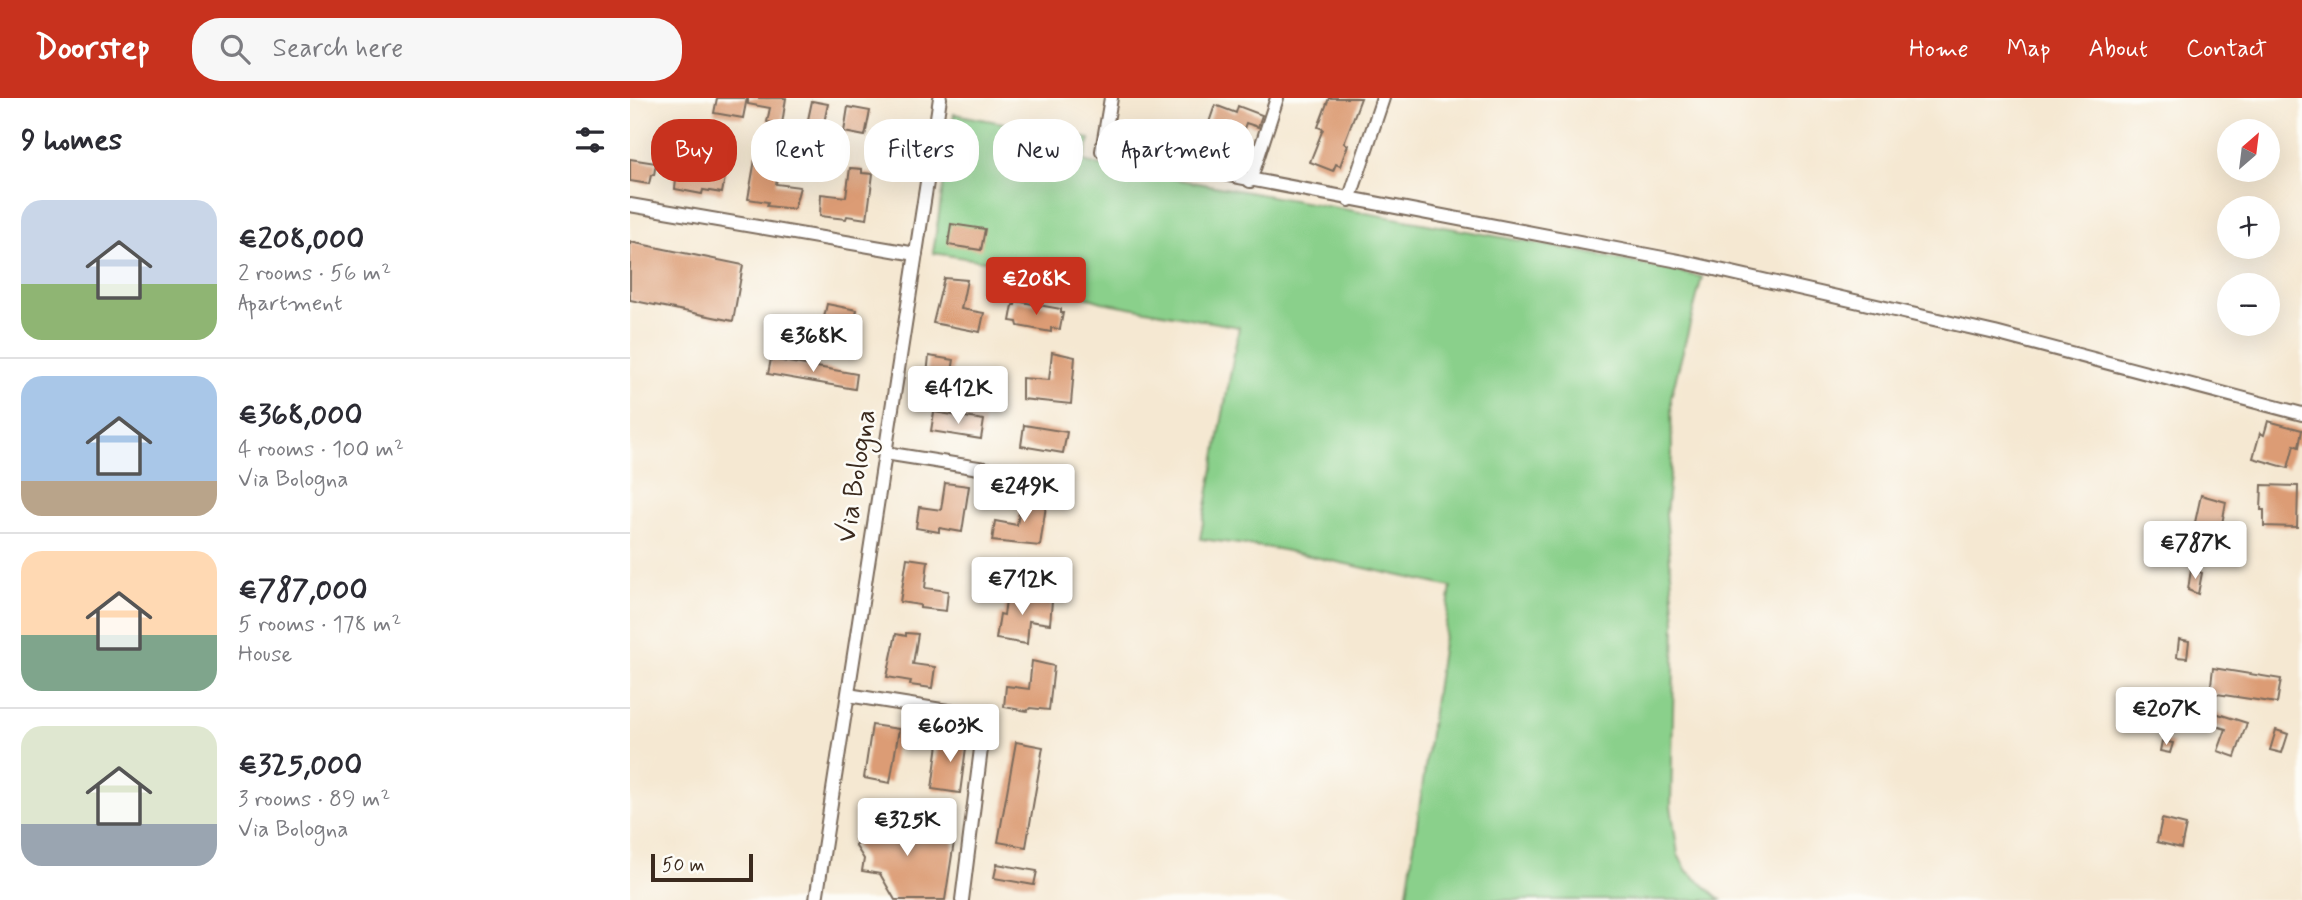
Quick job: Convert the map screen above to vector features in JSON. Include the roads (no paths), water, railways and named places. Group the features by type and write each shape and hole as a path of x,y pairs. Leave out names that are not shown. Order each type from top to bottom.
{"street":[{"name":"Via Bologna","path":"816,900 940,98"},
{"path":"1107,119 1111,98"},
{"path":"1254,169 1277,98"},
{"path":"1349,200 1382,98"},
{"path":"1254,182 1582,241 1894,309 2302,414"},
{"path":"630,205 916,254"},
{"path":"885,453 1054,480"},
{"path":"848,695 985,717 962,900"}]}
